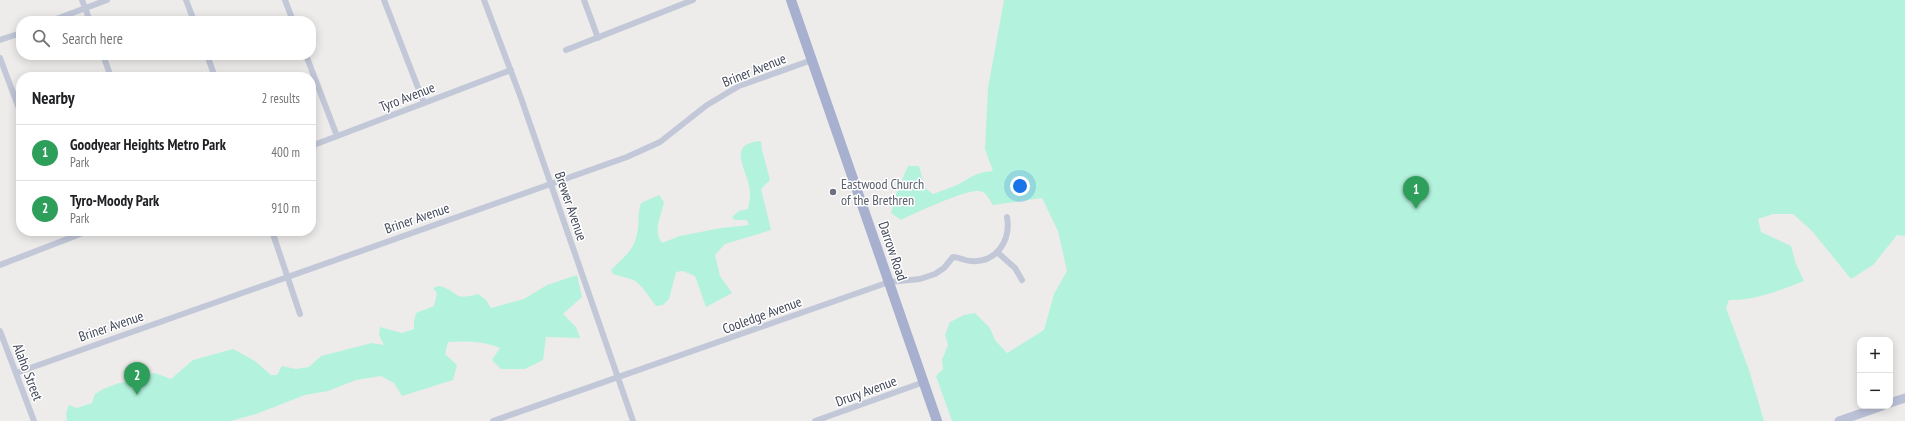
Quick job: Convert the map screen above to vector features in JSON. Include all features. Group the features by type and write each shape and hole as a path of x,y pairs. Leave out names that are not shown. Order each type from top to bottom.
{"main road":[{"name":"Darrow Road","path":"791,0 937,421"}],"street":[{"path":"82,0 88,16"},
{"path":"64,16 107,0"},
{"path":"186,0 192,16"},
{"path":"285,0 291,16"},
{"path":"384,0 424,103"},
{"name":"Brewer Avenue","path":"484,0 511,70 633,421"},
{"path":"584,0 598,38"},
{"path":"566,50 693,0"},
{"path":"0,40 16,34"},
{"path":"0,58 16,101"},
{"path":"105,60 109,72"},
{"path":"209,60 213,72"},
{"path":"308,60 313,72"},
{"name":"Briner Avenue","path":"16,373 550,184 651,146 678,130 720,96 763,77 812,60"},
{"name":"Tyro Avenue","path":"316,144 511,70"},
{"path":"316,81 337,136"},
{"path":"1007,217 1008,232 1006,239 997,252 1015,268 1022,280"},
{"path":"0,265 65,236"},
{"path":"274,236 300,314"},
{"name":"Cooledge Avenue","path":"493,421 889,282 920,279 935,274 944,268 953,257 978,261 988,258 997,252"},
{"name":"Alaho Street","path":"0,331 34,421"},
{"name":"Drury Avenue","path":"815,421 924,382"},
{"path":"1893,402 1905,398"},
{"path":"1839,421 1873,409"}],"green space":[{"path":"1004,0 1905,0 1905,236 1897,235 1873,265 1851,279 1812,231 1793,214 1773,214 1758,219 1761,232 1791,246 1796,264 1804,281 1758,297 1729,300 1726,308 1749,370 1764,421 952,421 936,376 943,369 942,360 948,345 945,335 950,322 964,315 975,313 990,328 995,340 1007,353 1044,330 1054,294 1067,271 1058,231 1042,198 993,205 983,192 978,191 962,194 928,207 901,220 891,213 896,194 908,166 919,166 925,188 933,194 957,185 977,174 993,171 985,149 988,88"},
{"path":"761,141 770,180 761,189 771,230 725,244 715,255 720,276 732,293 706,307 695,276 683,271 676,272 669,299 663,305 656,306 642,287 634,280 613,274 611,270 629,252 634,243 637,234 641,203 659,195 664,202 658,222 658,233 662,243 680,236 721,228 749,225 747,220 735,220 732,217 739,211 748,209 749,202 749,185 741,160 741,153 743,147 750,143"},
{"path":"577,275 582,297 563,314 576,327 580,338 546,337 543,360 525,369 501,369 492,360 500,348 475,342 448,342 445,354 457,365 453,380 402,396 394,383 381,376 356,380 328,391 305,395 256,414 230,421 67,421 66,413 69,405 77,408 92,403 95,394 103,389 155,373 171,379 193,360 233,349 255,361 271,375 277,375 282,366 296,369 309,367 321,356 372,343 384,345 379,335 380,327 402,333 414,329 416,313 434,306 437,293 433,288 438,286 463,297 478,294 486,300 491,308 524,299 547,285"}],"place":[{"name":"Eastwood Church of the Brethren","path":"833,192"},
{"name":"Goodyear Heights Metro Park","path":"1416,209"},
{"name":"Tyro-Moody Park","path":"137,395"}]}
